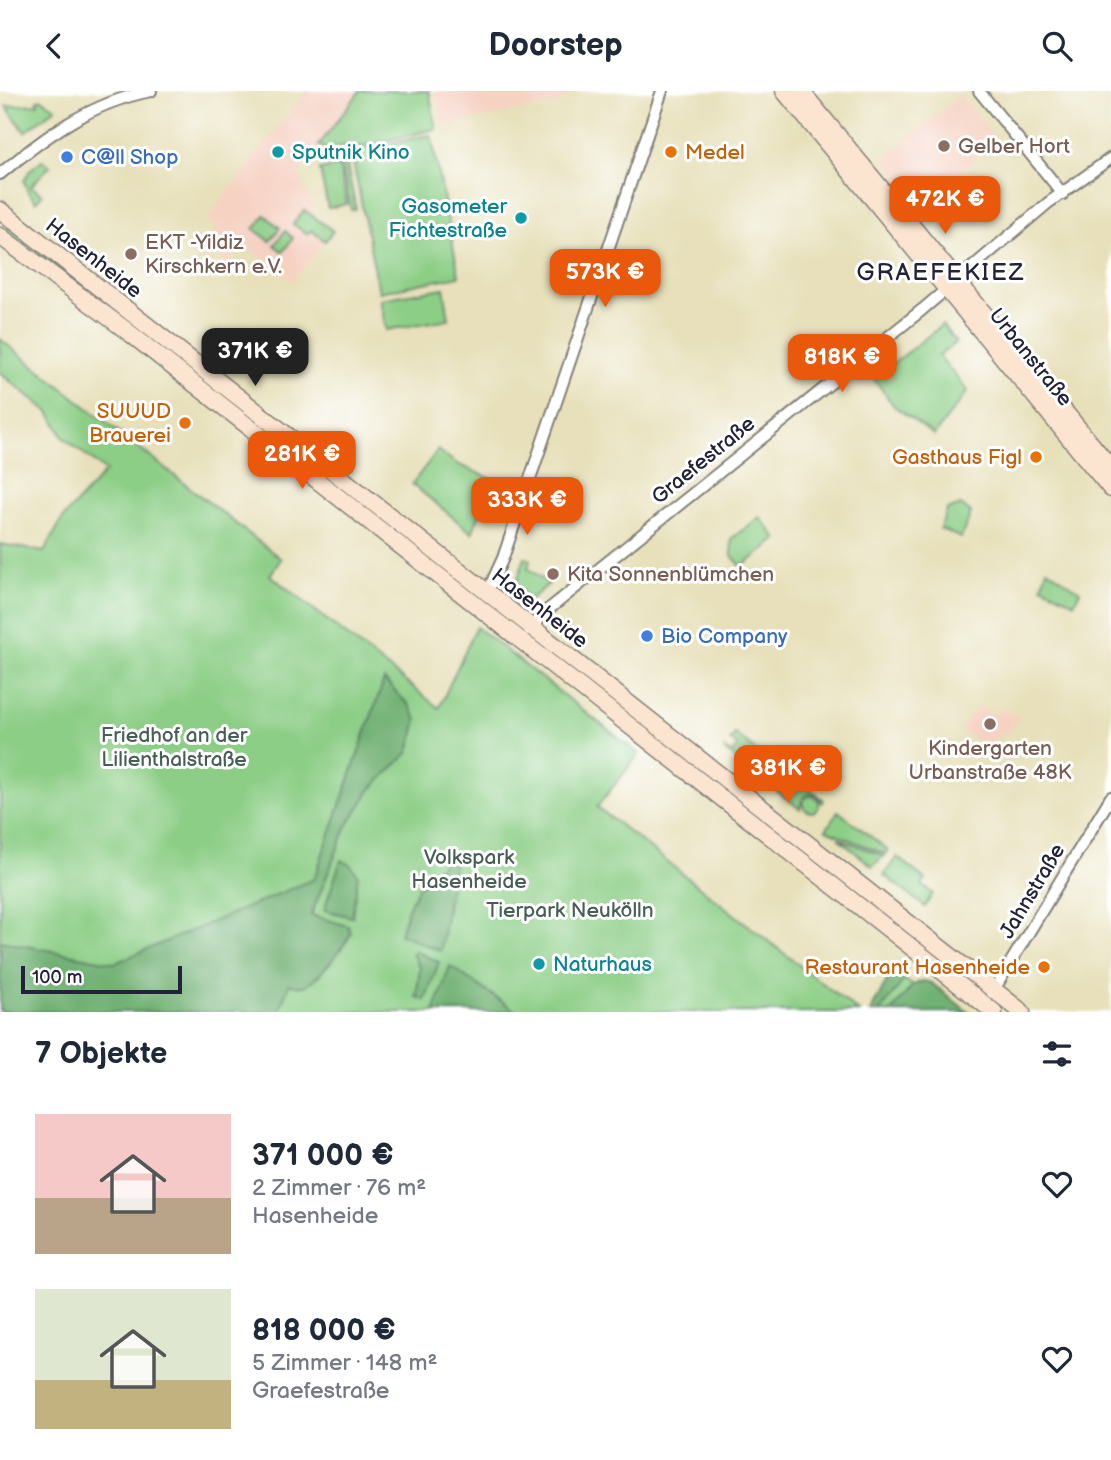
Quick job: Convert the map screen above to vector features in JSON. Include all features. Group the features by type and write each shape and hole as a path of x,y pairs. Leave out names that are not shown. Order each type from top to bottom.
{"main road":[{"name":"Urbanstraße","path":"784,91 1111,468"},
{"name":"Urbanstraße","path":"801,91 1111,489"},
{"name":"Hasenheide","path":"2,217 486,593 565,676 989,1008"},
{"name":"Hasenheide","path":"0,236 526,634 575,662 1022,1012"},
{"path":"565,676 575,662"}],"street":[{"path":"0,174 80,114 103,104 151,91"},
{"path":"486,593 503,558 662,91"},
{"path":"979,91 1063,194"},
{"name":"Graefestraße","path":"526,634 544,613 1111,158"},
{"name":"Jahnstraße","path":"989,1008 994,991 1111,797"}],"shaded area":[{"path":"306,91 360,91 298,172 317,218 333,231 292,282 242,244 227,264 205,247 219,228 207,219"},
{"path":"435,91 570,93 558,105 556,103 442,126"},
{"name":"Gelber Hort","path":"960,95 997,141 921,203 884,158"},
{"name":"Kindergarten Urbanstraße 48K","path":"978,704 994,716 1002,709 1019,717 1007,735 1000,734 987,747 960,731"}],"green space":[{"path":"360,91 429,91 436,129 349,149 347,145 326,149 319,145"},
{"path":"42,99 56,108 25,132 6,106 38,104 37,100"},
{"path":"431,135 459,276 379,292 351,151"},
{"path":"345,157 356,209 351,210 340,158"},
{"path":"42,160 50,166 31,186 42,195 36,202 24,181 30,170"},
{"path":"339,166 347,204 328,208 320,170"},
{"path":"304,210 333,231 325,241 311,230 307,234 293,224"},
{"path":"265,215 280,228 270,241 254,229"},
{"path":"8,226 507,616 506,618 6,233"},
{"path":"285,231 293,238 283,252 274,245"},
{"path":"444,288 449,319 386,330 380,299"},
{"path":"942,325 956,342 939,356 968,391 934,435 894,406 874,379"},
{"path":"0,339 281,559 270,575 439,708 476,627 639,754 597,807 859,1012 0,1012 0,544 44,552 63,518 106,471 64,438 49,412 0,373"},
{"path":"438,450 457,464 494,480 472,533 412,484"},
{"path":"961,505 971,513 961,538 940,529 947,510"},
{"path":"760,517 777,539 742,567 732,556 731,539"},
{"path":"525,557 530,560 528,568 549,584 531,599 515,587"},
{"path":"1047,569 1080,591 1074,603 1042,586"},
{"path":"384,680 409,705 417,720 409,752 371,789 347,826 311,915 348,926 351,933 331,962 311,982 301,986 289,984 279,1012 0,1012 0,941 115,963 314,879"},
{"path":"735,734 769,761 757,776 723,749 733,753 738,747 730,740"},
{"path":"778,774 793,781 796,778 824,800 822,803 816,795 808,794 802,798 800,809 769,785"},
{"path":"811,796 817,798 817,810 811,812 805,810 803,804 805,798"},
{"path":"838,811 888,850 885,854 826,830"},
{"path":"838,838 884,856 872,866"},
{"path":"455,853 440,951 400,934 409,906 419,887"},
{"path":"897,857 926,880 922,885 933,893 925,907 884,875"},
{"path":"341,860 350,864 358,875 352,917 324,910"},
{"path":"415,951 439,962 425,1000 416,997 420,968 412,954"},
{"path":"450,966 517,1012 434,1012"},
{"path":"893,970 913,986 923,981 931,983 968,1012 870,1012"},
{"path":"893,970 905,979 879,1012 870,1012"},
{"path":"923,981 931,983 968,1012 891,1012 913,985"}],"place":[{"name":"Gelber Hort","path":"944,146"},
{"name":"Sputnik Kino","path":"278,152"},
{"name":"Medel","path":"671,152"},
{"name":"C@ll Shop","path":"67,157"},
{"name":"Gasometer Fichtestraße","path":"521,218"},
{"name":"EKT -Yildiz Kirschkern e.V.","path":"131,254"},
{"name":"SUUUD Brauerei","path":"185,423"},
{"name":"Gasthaus Figl","path":"1036,457"},
{"name":"Kita Sonnenblümchen","path":"553,574"},
{"name":"Bio Company","path":"647,636"},
{"name":"Kindergarten Urbanstraße 48K","path":"990,724"},
{"name":"Naturhaus","path":"539,964"},
{"name":"Restaurant Hasenheide","path":"1044,967"}],"district":[{"name":"GRAEFEKIEZ","path":"941,272"}],"park label":[{"name":"Friedhof an der Lilienthalstraße","path":"174,747"},
{"name":"Volkspark Hasenheide","path":"469,869"},
{"name":"Tierpark Neukölln","path":"570,910"}]}
